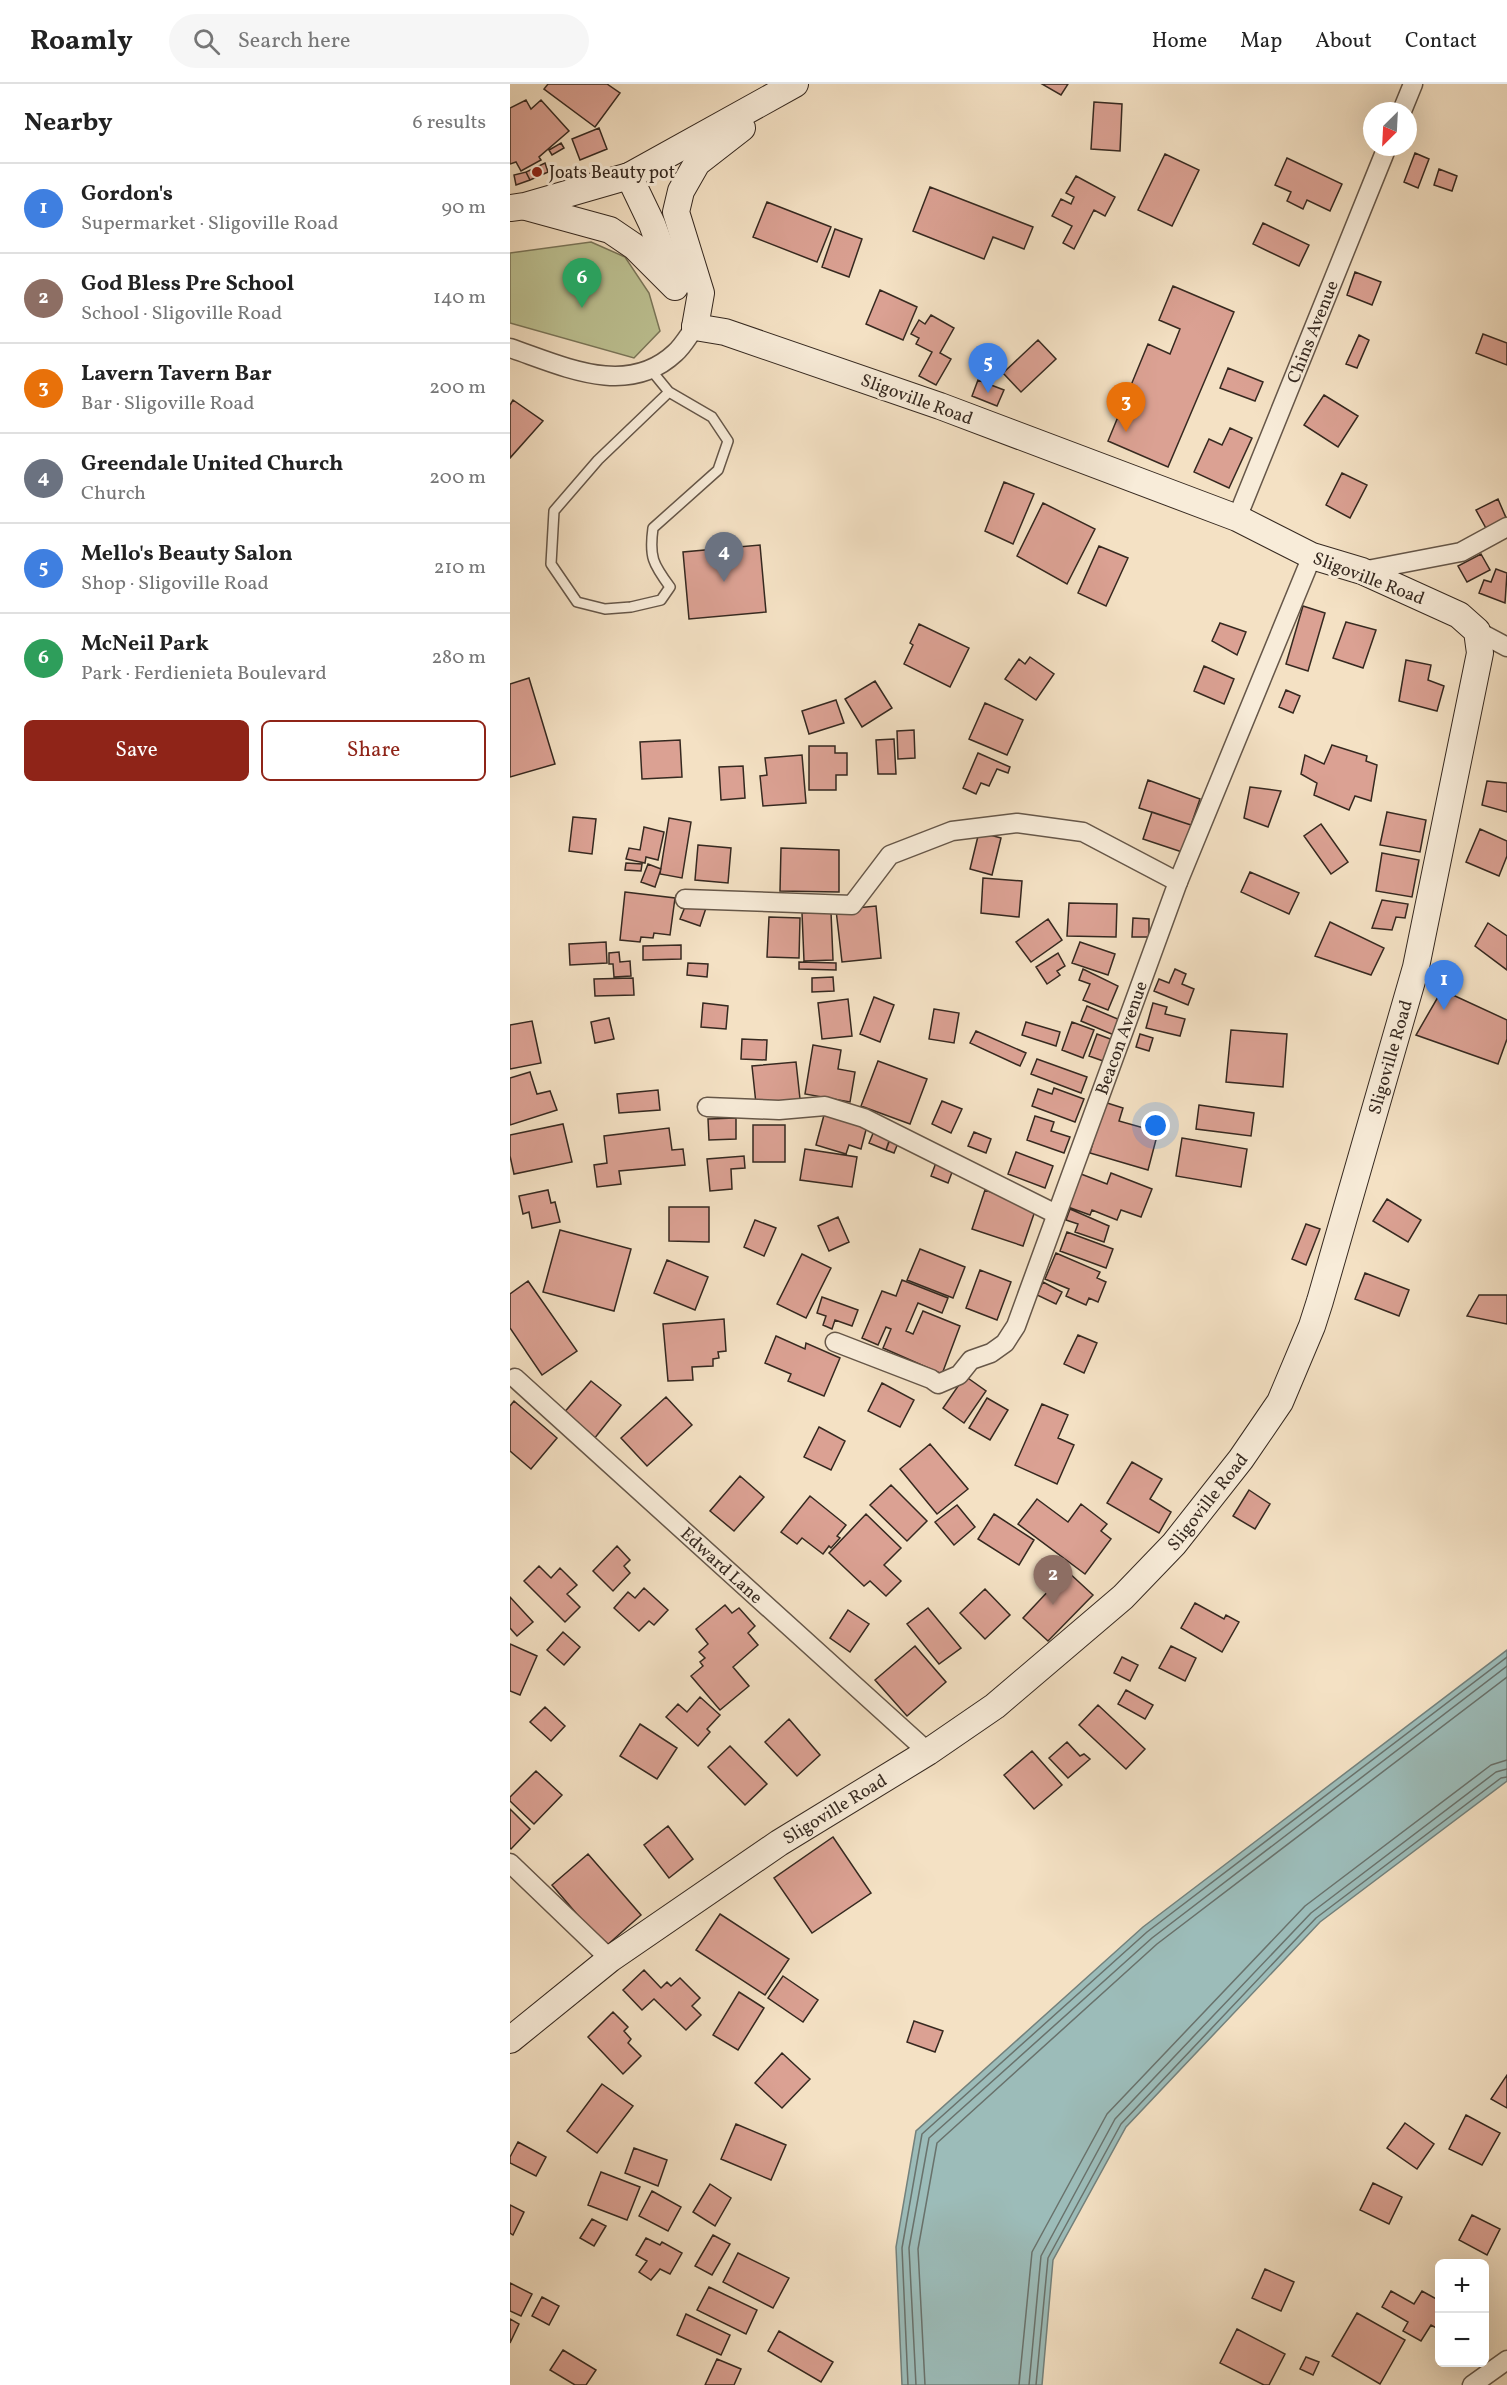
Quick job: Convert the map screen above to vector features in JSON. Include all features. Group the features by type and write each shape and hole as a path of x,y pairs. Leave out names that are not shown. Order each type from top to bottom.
{"street":[{"path":"518,207 629,176 796,84"},
{"path":"510,348 584,372 611,377 651,370 676,352 695,327 701,293 676,212 681,190 697,163 796,84"},
{"path":"1406,102 1413,84"},
{"name":"Chins Avenue","path":"1237,518 1383,156"},
{"path":"629,176 652,224 675,287 695,327"},
{"path":"518,207 610,230 635,247 675,287"},
{"name":"Sligoville Road","path":"510,2040 610,1959 779,1844 928,1752 995,1706 1123,1597 1174,1544 1241,1459 1280,1402 1312,1326 1416,967 1480,653 1477,631 1459,615 1362,571 1312,556 1237,518 940,406 725,332 695,327"},
{"path":"1362,571 1461,552 1507,527"},
{"name":"Beacon Avenue","path":"835,1342 931,1379 938,1384 959,1375 971,1360 991,1353 1005,1343 1016,1326 1178,882 1312,556"},
{"path":"1477,631 1507,647"},
{"path":"685,899 852,905 890,855 952,831 1017,823 1083,832 1178,882"},
{"path":"707,1107 779,1110 825,1106 864,1118 1056,1214"},
{"name":"Edward Lane","path":"515,1378 928,1752"},
{"path":"510,1863 610,1959"},
{"path":"1472,2385 1507,2361"}],"lane":[{"path":"651,370 669,392 712,417 728,441 718,470 652,528 649,551 670,587 661,600 631,607 605,609 577,602 551,564 554,511 598,460 669,392"}],"green space":[{"path":"591,242 625,257 649,293 660,331 634,358 510,323 510,253"}],"water":[{"path":"1507,1650 1507,1781 1320,1922 1126,2127 1053,2260 1042,2385 902,2385 896,2247 916,2131 1143,1927"}],"building":[{"path":"548,84 607,84 620,93 595,127 544,89"},
{"path":"1042,84 1068,84 1061,95"},
{"path":"526,100 531,109 541,100 569,131 539,157 541,160 521,171 516,162 510,164 510,108"},
{"path":"1094,102 1122,104 1120,151 1091,149"},
{"path":"599,128 607,149 580,160 572,139"},
{"path":"561,143 564,148 552,155 549,150"},
{"path":"1165,154 1199,170 1172,226 1138,210"},
{"path":"1417,154 1429,159 1418,188 1404,182 1414,156"},
{"path":"1287,158 1342,184 1330,211 1307,200 1303,209 1287,201 1291,192 1275,185"},
{"name":"Joats Beauty pot","path":"545,163 548,172 530,180 526,172"},
{"path":"1439,169 1457,176 1452,191 1434,185"},
{"path":"526,172 530,180 516,185 514,175"},
{"path":"1076,176 1115,197 1105,216 1094,210 1074,249 1063,243 1072,226 1052,216 1061,199 1071,204 1074,197 1066,193"},
{"path":"930,187 1033,227 1024,249 993,237 984,259 913,231"},
{"path":"767,202 831,227 817,262 753,237"},
{"path":"1263,223 1309,245 1299,266 1253,244"},
{"path":"835,229 862,239 849,277 822,267"},
{"path":"1355,272 1381,282 1372,305 1347,295"},
{"path":"1173,286 1234,312 1168,467 1108,441 1148,344 1170,354 1180,329 1159,320"},
{"path":"880,290 917,307 903,340 866,324"},
{"path":"931,315 954,328 940,353 951,359 936,385 919,376 932,352 916,344 919,338 911,334 919,320 925,324"},
{"path":"1483,334 1507,343 1507,365 1476,353"},
{"path":"1359,335 1369,340 1357,368 1346,364"},
{"path":"1038,340 1056,359 1021,392 1003,373"},
{"path":"1228,368 1263,382 1255,401 1220,388"},
{"path":"978,380 1004,390 997,406 972,396"},
{"path":"1324,395 1358,416 1338,447 1304,425"},
{"path":"513,400 543,421 510,458 510,405"},
{"path":"1230,428 1252,438 1229,488 1194,472 1209,439 1222,445"},
{"path":"1342,473 1367,485 1350,518 1326,505"},
{"path":"1004,482 1034,494 1013,544 985,531"},
{"path":"1498,499 1507,520 1487,530 1476,510"},
{"path":"1043,503 1095,529 1067,584 1017,556"},
{"path":"760,545 766,612 689,619 683,552"},
{"path":"1099,546 1128,558 1106,606 1078,593"},
{"path":"1481,554 1490,570 1467,582 1458,566"},
{"path":"1496,569 1507,573 1505,603 1479,593 1484,580 1491,582"},
{"path":"1303,606 1325,613 1308,671 1286,664"},
{"path":"1346,622 1376,630 1363,668 1333,658"},
{"path":"1220,623 1246,632 1237,655 1212,641"},
{"path":"919,624 969,648 950,687 904,664"},
{"path":"1030,657 1054,674 1036,700 1005,679 1019,659 1025,664"},
{"path":"1406,660 1431,665 1428,680 1444,686 1437,711 1399,701"},
{"path":"1204,666 1234,679 1224,704 1194,691"},
{"path":"529,678 555,764 510,777 510,684"},
{"path":"875,681 892,708 862,727 845,699"},
{"path":"1286,690 1300,696 1293,713 1279,707"},
{"path":"836,700 844,723 809,734 802,711"},
{"path":"985,703 1023,720 1007,755 969,739"},
{"path":"914,730 915,758 898,759 897,731"},
{"path":"894,739 896,774 878,774 876,740"},
{"path":"680,740 682,777 642,779 640,742"},
{"path":"1332,745 1367,756 1366,761 1377,765 1371,801 1355,796 1349,810 1314,795 1317,783 1301,774 1305,755 1324,764"},
{"path":"809,746 835,746 835,753 847,753 847,775 836,775 836,790 809,790"},
{"path":"978,753 1010,767 1008,773 997,769 989,786 981,783 976,794 963,788"},
{"path":"802,755 806,803 763,806 760,776 767,775 765,758"},
{"path":"743,766 745,798 721,800 719,767"},
{"path":"1148,780 1200,799 1191,825 1139,808"},
{"path":"1487,781 1507,783 1507,812 1482,805"},
{"path":"1250,787 1281,791 1268,827 1244,818"},
{"path":"1152,812 1191,825 1182,852 1143,839"},
{"path":"1387,812 1426,820 1420,852 1380,845"},
{"path":"573,817 596,819 592,854 569,851"},
{"path":"669,818 691,822 682,878 660,874"},
{"path":"1321,824 1348,862 1331,874 1304,836"},
{"path":"644,827 664,832 658,860 646,857 645,863 626,859 629,848 640,850"},
{"path":"1480,829 1507,841 1507,856 1499,876 1466,862"},
{"path":"979,832 1001,838 992,875 970,869"},
{"path":"698,845 731,848 728,883 695,880"},
{"path":"781,848 839,850 839,892 780,891"},
{"path":"1382,853 1419,860 1412,897 1376,891"},
{"path":"626,863 642,864 641,871 625,870"},
{"path":"648,864 661,869 655,887 641,882"},
{"path":"1250,872 1299,893 1289,914 1241,892"},
{"path":"983,878 1022,881 1019,917 981,913"},
{"path":"625,892 675,898 670,935 654,933 653,938 641,937 640,942 620,940"},
{"path":"1382,900 1408,904 1405,918 1396,917 1392,930 1372,928"},
{"path":"687,902 706,908 700,926 680,919"},
{"path":"1069,903 1117,904 1116,937 1067,936"},
{"path":"876,906 881,958 842,962 836,910"},
{"path":"831,912 833,960 804,961 802,913"},
{"path":"769,917 800,918 799,958 767,957"},
{"path":"1133,918 1149,919 1149,937 1132,937"},
{"path":"1048,919 1062,940 1031,962 1016,942"},
{"path":"1330,922 1384,948 1371,975 1315,956"},
{"path":"1488,923 1507,936 1507,970 1475,946"},
{"path":"606,942 607,963 570,965 569,944"},
{"path":"1080,942 1115,954 1108,975 1072,963"},
{"path":"681,945 681,959 643,960 643,946"},
{"path":"619,952 620,962 630,961 631,976 614,977 613,964 609,964 609,953"},
{"path":"1058,953 1065,966 1057,971 1060,975 1047,984 1036,967"},
{"path":"799,962 836,963 836,970 799,969"},
{"path":"688,963 708,964 707,977 687,975"},
{"path":"1083,969 1118,986 1108,1010 1083,1000 1090,984 1079,980"},
{"path":"1175,969 1186,974 1182,984 1194,989 1188,1005 1154,991 1159,979 1169,983"},
{"path":"833,977 834,991 812,992 812,978"},
{"path":"633,978 634,995 595,996 594,979"},
{"path":"1442,990 1507,1020 1507,1039 1498,1064 1416,1035"},
{"path":"874,997 894,1005 880,1042 860,1034"},
{"path":"848,999 852,1036 822,1039 818,1003"},
{"path":"703,1003 728,1006 726,1029 701,1027"},
{"path":"1153,1003 1167,1007 1165,1014 1185,1019 1180,1036 1146,1028"},
{"path":"1087,1006 1120,1020 1114,1035 1081,1021"},
{"path":"934,1009 959,1013 954,1043 929,1039"},
{"path":"609,1018 614,1039 595,1043 591,1022"},
{"path":"532,1021 541,1063 510,1069 510,1025"},
{"path":"1026,1022 1060,1032 1056,1046 1022,1035"},
{"path":"1072,1022 1094,1030 1083,1058 1062,1050"},
{"path":"1231,1030 1287,1034 1283,1087 1226,1082"},
{"path":"976,1031 1026,1053 1020,1066 970,1043"},
{"path":"1097,1034 1113,1040 1106,1062 1089,1056"},
{"path":"1140,1034 1153,1038 1149,1051 1136,1047"},
{"path":"742,1039 767,1040 766,1060 741,1059"},
{"path":"813,1045 841,1050 838,1069 855,1072 850,1102 805,1094"},
{"path":"1037,1059 1087,1077 1081,1093 1031,1074"},
{"path":"878,1061 927,1079 910,1124 861,1106"},
{"path":"796,1062 800,1099 756,1104 752,1066"},
{"path":"530,1072 537,1094 550,1091 557,1110 510,1125 510,1078"},
{"path":"1054,1088 1084,1099 1075,1122 1032,1106 1038,1089 1052,1094"},
{"path":"658,1090 660,1110 619,1113 617,1094"},
{"path":"942,1101 962,1109 951,1133 932,1124"},
{"path":"1104,1102 1123,1108 1119,1121 1158,1132 1148,1170 1090,1153"},
{"path":"1199,1105 1254,1113 1251,1136 1196,1129"},
{"path":"824,1115 867,1126 861,1149 849,1145 846,1154 816,1145"},
{"path":"1035,1116 1054,1122 1051,1131 1070,1137 1064,1153 1027,1140"},
{"path":"736,1118 736,1139 709,1140 708,1119"},
{"path":"563,1124 572,1162 514,1174 510,1156 510,1135"},
{"path":"753,1125 785,1125 785,1162 753,1162"},
{"path":"669,1128 672,1150 683,1149 685,1165 619,1171 621,1184 597,1187 594,1165 607,1163 604,1136"},
{"path":"874,1131 891,1137 886,1150 869,1143"},
{"path":"974,1132 991,1139 986,1153 968,1146"},
{"path":"891,1135 900,1138 894,1153 886,1150"},
{"path":"1182,1138 1247,1149 1241,1187 1176,1176"},
{"path":"805,1149 857,1157 852,1187 800,1180"},
{"path":"1016,1152 1053,1166 1045,1188 1008,1174"},
{"path":"744,1156 745,1168 731,1169 732,1189 710,1191 707,1159"},
{"path":"937,1160 954,1167 948,1183 931,1176"},
{"path":"1111,1173 1152,1189 1141,1217 1121,1210 1117,1220 1092,1210 1090,1215 1068,1207 1081,1174 1107,1184"},
{"path":"548,1190 551,1203 555,1202 560,1222 532,1228 529,1212 523,1214 519,1196"},
{"path":"985,1190 1036,1208 1023,1246 972,1229"},
{"path":"1387,1199 1421,1220 1408,1242 1373,1221"},
{"path":"669,1207 709,1207 709,1242 669,1241"},
{"path":"1070,1209 1109,1226 1104,1242 1075,1232 1078,1224 1066,1220"},
{"path":"838,1217 849,1242 829,1251 818,1226"},
{"path":"755,1220 776,1228 764,1256 744,1247"},
{"path":"1306,1224 1320,1229 1306,1265 1292,1259"},
{"path":"560,1230 631,1249 614,1311 543,1292"},
{"path":"1067,1232 1113,1249 1106,1268 1060,1251"},
{"path":"920,1249 965,1267 953,1298 907,1280"},
{"path":"1056,1253 1100,1272 1097,1278 1106,1282 1098,1302 1089,1298 1086,1305 1066,1296 1069,1289 1045,1279"},
{"path":"802,1254 831,1268 806,1318 777,1304"},
{"path":"667,1260 708,1277 695,1310 654,1293"},
{"path":"980,1270 1011,1282 997,1320 966,1308"},
{"path":"1365,1273 1409,1290 1399,1316 1355,1299"},
{"path":"902,1280 948,1298 942,1313 918,1303 906,1331 913,1334 923,1311 960,1326 942,1374 883,1348 891,1329 886,1327 878,1345 862,1338 882,1291 896,1296"},
{"path":"528,1281 577,1351 542,1375 510,1328 510,1294"},
{"path":"1043,1282 1062,1292 1056,1304 1037,1295"},
{"path":"1479,1295 1507,1295 1507,1324 1467,1316"},
{"path":"822,1297 858,1310 852,1326 835,1320 832,1329 823,1325 826,1316 817,1313"},
{"path":"724,1319 726,1351 718,1352 719,1358 713,1359 713,1366 692,1367 693,1380 668,1381 663,1324"},
{"path":"1078,1335 1097,1343 1084,1373 1064,1364"},
{"path":"776,1336 805,1349 806,1343 840,1358 824,1396 788,1381 791,1374 765,1363"},
{"path":"965,1376 986,1391 964,1423 943,1408"},
{"path":"591,1381 621,1405 594,1439 563,1414"},
{"path":"882,1383 914,1400 900,1427 868,1411"},
{"path":"666,1397 692,1425 647,1466 621,1438"},
{"path":"987,1398 1008,1410 990,1440 969,1428"},
{"path":"514,1401 557,1438 531,1469 510,1451 510,1406"},
{"path":"1042,1404 1068,1415 1058,1438 1074,1445 1057,1484 1015,1465"},
{"path":"819,1427 845,1441 831,1470 804,1457"},
{"path":"930,1444 968,1489 937,1514 900,1469"},
{"path":"1132,1462 1162,1479 1150,1499 1171,1512 1159,1533 1107,1503"},
{"path":"740,1476 764,1497 734,1531 710,1511"},
{"path":"891,1485 927,1521 907,1541 870,1505"},
{"path":"1249,1490 1270,1504 1255,1529 1233,1516"},
{"path":"810,1496 846,1525 837,1536 840,1538 823,1554 802,1538 797,1544 781,1532"},
{"path":"1037,1499 1068,1522 1081,1504 1107,1524 1101,1531 1111,1539 1085,1574 1018,1524"},
{"path":"957,1505 975,1527 954,1545 935,1522"},
{"path":"866,1514 901,1548 884,1565 901,1581 886,1596 870,1581 864,1586 829,1553"},
{"path":"994,1514 1034,1540 1019,1565 978,1539"},
{"path":"617,1546 630,1560 624,1566 630,1573 613,1591 593,1571"},
{"path":"539,1566 551,1578 560,1568 577,1585 567,1594 580,1607 565,1622 524,1581"},
{"path":"1067,1571 1093,1595 1048,1641 1023,1618"},
{"path":"644,1588 668,1610 654,1625 649,1621 639,1631 614,1608 628,1592 635,1598"},
{"path":"985,1589 1010,1615 985,1639 960,1613"},
{"path":"510,1597 533,1622 517,1636 510,1628"},
{"path":"1195,1603 1224,1619 1226,1615 1239,1622 1222,1652 1181,1628"},
{"path":"725,1605 732,1613 739,1608 755,1626 748,1633 758,1645 733,1667 749,1686 720,1710 691,1676 703,1666 700,1662 705,1658 699,1652 708,1644 696,1629"},
{"path":"928,1608 961,1648 939,1664 907,1624"},
{"path":"848,1610 869,1624 850,1652 830,1638"},
{"path":"563,1632 580,1647 564,1665 547,1650"},
{"path":"510,1644 537,1656 520,1695 510,1691"},
{"path":"915,1646 946,1682 907,1716 875,1680"},
{"path":"1171,1646 1196,1658 1185,1681 1159,1668"},
{"path":"1122,1657 1138,1665 1130,1681 1114,1673"},
{"path":"1126,1690 1153,1705 1145,1719 1118,1704"},
{"path":"700,1697 720,1715 707,1729 710,1732 698,1746 666,1717 678,1704 687,1712"},
{"path":"1098,1705 1145,1749 1126,1769 1079,1725"},
{"path":"545,1707 565,1726 551,1741 530,1722"},
{"path":"789,1719 820,1755 797,1776 765,1742"},
{"path":"640,1724 677,1748 657,1779 620,1756"},
{"path":"1067,1742 1080,1756 1084,1754 1090,1759 1068,1778 1049,1758"},
{"path":"730,1746 767,1784 745,1805 708,1767"},
{"path":"1032,1751 1062,1785 1034,1809 1004,1775"},
{"path":"536,1771 562,1795 534,1824 510,1801 510,1797"},
{"path":"510,1809 530,1829 511,1849 510,1848"},
{"path":"668,1826 693,1859 669,1878 644,1845"},
{"path":"833,1837 871,1893 812,1933 774,1878"},
{"path":"588,1854 641,1915 605,1947 552,1885"},
{"path":"720,1914 789,1959 765,1995 696,1950"},
{"path":"644,1970 661,1988 667,1982 671,1986 680,1978 700,1998 692,2006 701,2015 686,2030 654,1999 642,2010 623,1990"},
{"path":"783,1976 818,2000 803,2022 768,1998"},
{"path":"739,1992 764,2008 738,2050 713,2035"},
{"path":"613,2012 628,2027 624,2031 631,2039 628,2043 641,2056 623,2074 588,2037"},
{"path":"914,2021 943,2031 935,2052 907,2042"},
{"path":"782,2053 810,2079 782,2108 755,2083"},
{"path":"1507,2075 1507,2108 1491,2099"},
{"path":"602,2084 633,2106 597,2153 567,2131"},
{"path":"1466,2115 1500,2133 1482,2165 1449,2149"},
{"path":"1405,2123 1434,2144 1417,2169 1387,2148"},
{"path":"736,2124 786,2145 771,2180 721,2159"},
{"path":"518,2142 546,2157 536,2176 510,2163 510,2157"},
{"path":"634,2148 667,2160 658,2186 625,2173"},
{"path":"601,2172 640,2187 627,2220 588,2205"},
{"path":"1373,2183 1402,2197 1389,2224 1360,2210"},
{"path":"710,2184 731,2198 715,2226 693,2212"},
{"path":"652,2191 681,2207 668,2231 639,2216"},
{"path":"510,2205 524,2212 513,2235 510,2233"},
{"path":"1472,2215 1500,2229 1487,2255 1459,2240"},
{"path":"592,2219 606,2226 594,2246 580,2238"},
{"path":"713,2235 730,2244 712,2275 695,2266"},
{"path":"646,2238 660,2245 662,2242 682,2253 670,2274 660,2269 651,2280 639,2272 647,2261 636,2255"},
{"path":"738,2253 789,2278 773,2308 723,2282"},
{"path":"1265,2269 1294,2282 1281,2311 1252,2298"},
{"path":"510,2283 532,2294 521,2316 510,2311"},
{"path":"709,2287 757,2310 746,2334 697,2310"},
{"path":"1391,2291 1414,2304 1422,2291 1435,2298 1435,2327 1431,2325 1421,2341 1403,2331 1408,2322 1382,2307"},
{"path":"542,2297 559,2306 549,2325 532,2316"},
{"path":"1357,2313 1405,2340 1380,2384 1332,2356"},
{"path":"686,2314 730,2335 721,2355 677,2335"},
{"path":"510,2319 519,2324 510,2343"},
{"path":"1237,2329 1285,2354 1269,2385 1264,2385 1220,2363"},
{"path":"779,2331 833,2362 821,2382 768,2351"},
{"path":"563,2350 596,2370 586,2385 575,2385 550,2370"},
{"path":"1306,2357 1319,2362 1313,2375 1300,2369"},
{"path":"717,2359 741,2369 734,2385 705,2385"}],"place":[{"name":"Joats Beauty pot","path":"537,172"},
{"name":"McNeil Park","path":"582,308"},
{"name":"Mello's Beauty Salon","path":"988,393"},
{"name":"Lavern Tavern Bar","path":"1126,432"},
{"name":"Greendale United Church","path":"724,582"},
{"name":"Gordon's","path":"1444,1010"},
{"name":"God Bless Pre School","path":"1053,1605"}]}
